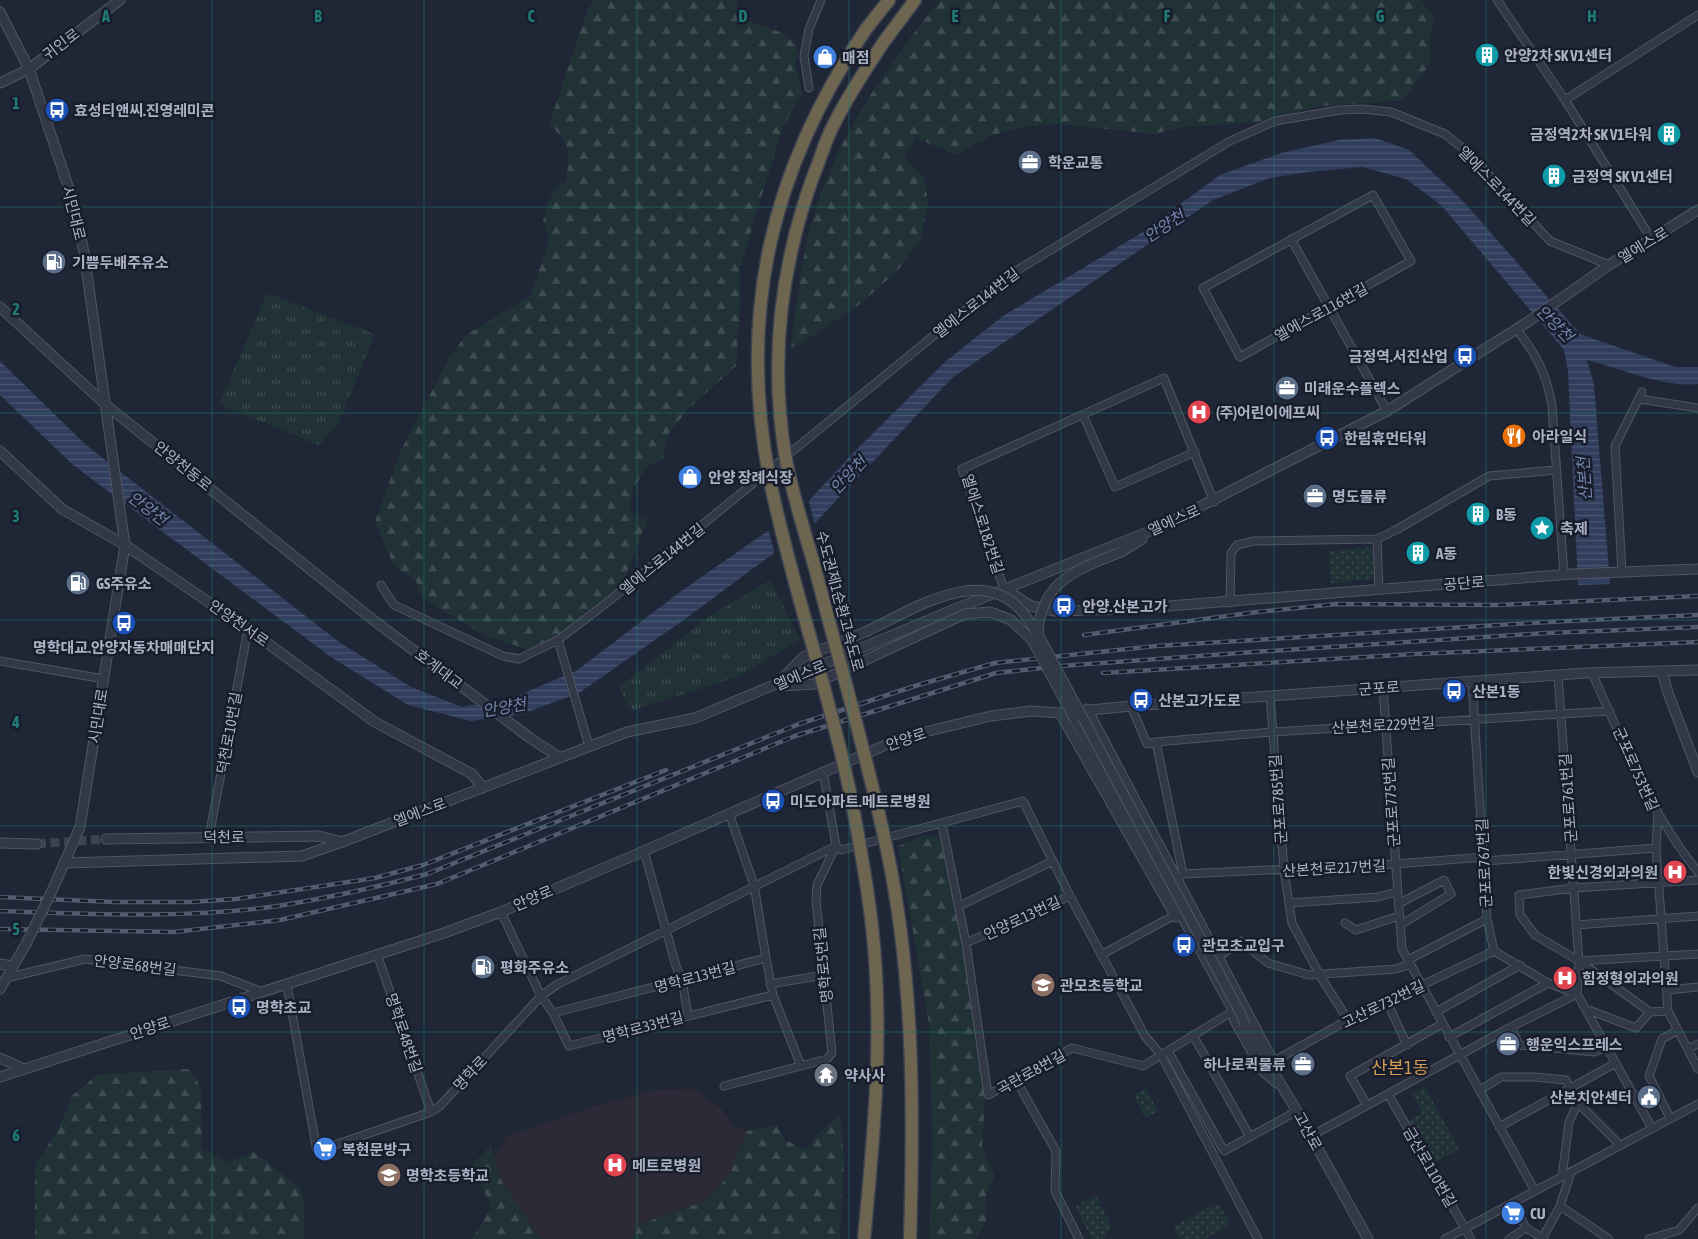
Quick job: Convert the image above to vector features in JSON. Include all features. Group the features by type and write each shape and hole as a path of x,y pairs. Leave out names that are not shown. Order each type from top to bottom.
{"highway":[{"path":"864,1239 874,1130 877,1033 872,927 851,796 770,481 759,402 758,358 762,277 782,198 815,114 866,29 889,0"},
{"name":"수도권제1순환고속도로","path":"910,1239 914,1126 909,1010 902,936 888,852 786,461 779,391 782,300 790,252 800,213 833,126 853,89 883,43 915,0"}],"street":[{"name":"귀인로","path":"0,83 29,69 120,0"},
{"path":"809,88 804,56 809,29 821,0"},
{"path":"1498,0 1565,100 1652,240"},
{"name":"시민대로","path":"0,12 29,69 73,201 84,252 125,545 80,827 51,894 26,944 12,966"},
{"path":"1565,100 1698,15"},
{"name":"엘에스로144번길","path":"381,585 394,606 504,656 519,658 558,640 712,519 1002,279 1230,141 1275,121 1340,110 1362,109 1391,112 1445,134 1471,155 1550,241 1609,265"},
{"name":"엘에스로116번길","path":"1373,195 1412,261 1240,357 1203,288 1292,239 1373,195"},
{"name":"엘에스로","path":"66,862 302,856 627,732 694,718 1004,589 1160,527 1214,502 1387,411 1526,323 1609,265 1698,210"},
{"path":"1292,239 1387,411"},
{"name":"안양천동로","path":"0,307 106,405 372,619"},
{"path":"1516,329 1536,355 1548,384 1552,406 1556,470 1568,575"},
{"name":"엘에스로182번길","path":"1004,589 962,469 1164,378 1214,502"},
{"path":"1622,572 1615,446 1641,396 1698,408"},
{"path":"1083,415 1115,487 1195,452"},
{"name":"안양천서로","path":"0,451 62,509 125,545 248,629 375,722 472,774 483,788"},
{"path":"1230,603 1231,553 1237,545 1254,541 1377,539 1489,476 1556,470"},
{"path":"1038,634 1041,609 1054,587 1069,575 1121,552 1160,527"},
{"path":"1377,539 1380,589"},
{"name":"공단로","path":"1004,589 1031,606 1055,611 1131,609 1230,603 1380,589 1568,575 1698,569"},
{"path":"774,686 803,657 865,632 951,592 976,589 1001,595 1019,608 1038,634 1242,1016 1245,1025"},
{"path":"774,686 814,684 966,614 990,612 1011,620 1032,640 1238,1019 1245,1025"},
{"name":"호계대교","path":"372,619 530,738 559,757"},
{"name":"덕천로10번길","path":"209,837 248,629"},
{"path":"558,640 589,746"},
{"path":"0,661 104,679"},
{"name":"군포로","path":"1060,713 1087,709 1558,675 1624,671 1698,670"},
{"path":"1662,671 1668,693 1696,759 1698,772"},
{"name":"군포로753번길","path":"1589,673 1610,711 1658,813 1656,848 1668,1011 1698,1069"},
{"name":"군포로761번길","path":"1558,675 1579,961 1577,994"},
{"name":"군포로767번길","path":"1472,681 1488,919 1494,951"},
{"name":"군포로775번길","path":"1383,688 1402,949 1449,1038 1480,1090 1535,1191"},
{"name":"군포로785번길","path":"1270,696 1284,870 1292,922 1318,973 1348,1020"},
{"path":"1131,706 1147,744 1156,742 1180,877"},
{"path":"1087,709 1180,877 1217,958 1274,1061 1284,1089"},
{"name":"안양로","path":"0,1077 287,985 501,912 904,737 991,716 1030,711 1060,713"},
{"name":"산본천로229번길","path":"1156,742 1273,732 1610,711"},
{"path":"1060,713 1263,1071 1284,1089"},
{"path":"824,771 836,846"},
{"name":"안양로13번길","path":"836,846 841,850 1023,801 1070,896 966,944 942,824"},
{"path":"729,813 754,885 773,995 801,1066"},
{"path":"1658,813 1682,852 1698,872"},
{"name":"덕천로","path":"106,839 319,836 342,842"},
{"path":"0,843 37,844"},
{"name":"명학로","path":"287,985 318,1151 432,1112 440,1106 541,996 558,984 729,900 754,885 836,846"},
{"name":"명학로5번길","path":"724,1086 826,1059 832,1054 816,900 817,885 836,846"},
{"name":"산본천로217번길","path":"1180,877 1656,848"},
{"path":"644,851 682,980 688,1015"},
{"path":"959,906 1053,861"},
{"path":"1398,904 1444,880 1451,894 1400,925"},
{"path":"1668,1011 1650,1012 1579,961 1535,935 1520,916 1519,896 1574,888 1698,880"},
{"path":"1289,903 1378,897 1397,892"},
{"path":"1070,896 1145,1036 1164,1053 1224,1151 1297,1110"},
{"name":"명학로33번길","path":"501,912 541,996 553,1013 569,1046 773,995"},
{"path":"1101,955 1175,915"},
{"path":"1345,923 1356,930 1399,916"},
{"path":"1576,925 1698,916"},
{"path":"1217,958 1241,941 1268,963 1309,975 1396,969 1488,919"},
{"name":"곡란로8번길","path":"966,944 988,1095 1072,1048 1143,1066 1230,1013"},
{"path":"1494,951 1548,982 1577,994 1652,1128"},
{"name":"고산로732번길","path":"1274,1061 1348,1020 1494,951"},
{"name":"명학로48번길","path":"377,954 432,1112"},
{"path":"1579,961 1698,954"},
{"name":"명학로13번길","path":"553,1013 766,958"},
{"name":"안양로68번길","path":"6,978 85,959 221,976 262,992"},
{"path":"0,964 12,966 0,989"},
{"path":"1436,1012 1520,965"},
{"path":"770,984 824,975"},
{"path":"1449,1038 1548,982"},
{"path":"1667,990 1698,987"},
{"path":"1311,1136 1510,1027 1577,994"},
{"path":"1387,1002 1407,1045"},
{"path":"1586,1008 1636,1028 1650,1012"},
{"path":"1367,1105 1350,1076 1442,1024"},
{"name":"고산로","path":"1245,1025 1297,1110 1368,1239"},
{"path":"1510,1027 1520,1045 1595,1052 1607,1046"},
{"path":"1670,1118 1649,1076 1662,1040 1678,1030"},
{"path":"1193,1034 1250,1137"},
{"path":"1688,1049 1698,1044"},
{"path":"1164,1053 1258,1239"},
{"path":"0,1058 24,1069"},
{"path":"1499,1127 1572,1089 1616,1063"},
{"path":"1480,1090 1501,1077 1534,1077 1566,1080 1578,1103 1620,1145"},
{"path":"1016,1080 1056,1151 1055,1191 1079,1239"},
{"name":"금산로110번길","path":"1388,1094 1471,1239"},
{"path":"1562,1177 1569,1122 1578,1103"},
{"path":"1446,1239 1698,1104"},
{"path":"1513,1203 1526,1228 1543,1239 1560,1206 1571,1172"},
{"path":"1560,1206 1609,1239"},
{"path":"1649,1239 1679,1230 1698,1208"},
{"path":"1509,1239 1526,1228"}],"shaded area":[{"name":"메트로병원","path":"694,1089 721,1108 734,1126 747,1131 730,1173 708,1200 641,1224 632,1239 540,1239 501,1180 494,1157 507,1136 595,1106 654,1090"}],"green space":[{"path":"595,0 737,0 741,18 782,33 796,44 798,53 795,62 802,94 782,129 740,268 740,308 736,366 689,408 669,433 663,459 647,466 632,491 630,512 648,519 618,594 540,653 488,637 422,598 416,581 394,566 375,522 401,450 449,358 466,335 530,296 549,240 543,221 553,191 566,181 568,149 562,138 549,124 588,9"},
{"path":"940,0 1421,0 1435,19 1430,36 1430,63 1404,100 1320,106 1258,122 1183,127 1154,134 1060,124 1022,127 990,136 956,155 916,138 905,157 925,179 928,203 921,239 899,269 860,304 791,350 802,265 814,215 836,156 866,102 884,75"},
{"path":"267,293 375,334 338,425 318,445 219,404"},
{"path":"1372,547 1374,579 1331,583 1329,551"},
{"path":"770,580 800,640 737,677 630,711 619,687 711,615"},
{"path":"926,835 941,837 963,949 985,1103 982,1146 995,1176 986,1195 986,1221 976,1239 930,1239 932,1145 930,1030 898,846"},
{"path":"189,1069 201,1087 202,1149 229,1162 254,1152 301,1189 304,1203 304,1239 35,1239 35,1165 58,1130 72,1096 97,1075"},
{"path":"1425,1087 1459,1149 1430,1165 1407,1122 1422,1113 1412,1094"},
{"path":"1146,1088 1158,1112 1146,1118 1133,1095"},
{"path":"840,1115 844,1159 840,1239 632,1239 641,1224 708,1200 730,1173 747,1131 776,1125 785,1140 807,1150 816,1135"},
{"path":"491,1145 501,1180 540,1239 472,1239 492,1207 471,1166"},
{"path":"1096,1195 1111,1225 1104,1239 1092,1239 1075,1206"},
{"path":"1218,1202 1231,1225 1205,1239 1180,1239 1173,1227"}],"water":[{"path":"1375,138 1409,150 1462,200 1580,334 1675,367 1698,367 1698,384 1684,384 1655,380 1587,360 1594,384 1610,584 1578,585 1568,372 1564,350 1441,205 1406,179 1362,167 1270,178 1213,200 952,378 816,522 685,619 579,693 522,714 471,721 408,705 331,657 73,465 0,395 0,361 86,445 339,642 411,687 462,707 512,698 576,671 680,592 805,505 855,451 946,361 1003,316 1138,235 1220,175 1281,153 1339,140"}],"pier":[{"path":"808,498 815,526 775,555 768,528"}],"tunnel":[{"path":"37,844 106,839"}],"railway":[{"path":"1084,635 1257,612 1336,604 1499,605 1698,596"},
{"path":"0,911 139,915 209,913 278,906 409,879 427,874 799,724 918,685 995,663 1156,646 1548,622 1698,615"},
{"path":"0,929 174,932 280,920 437,884 795,736 996,673 1061,666 1253,652 1547,633 1698,627"},
{"path":"1103,673 1414,654 1698,642"},
{"path":"0,897 113,902 191,902 236,899 375,878 423,865 666,770"}],"place":[{"name":"안양2차 SK V1센터","path":"1487,55"},
{"name":"매점","path":"825,57"},
{"name":"효성티앤씨.진영레미콘","path":"57,110"},
{"name":"금정역2차 SK V1타워","path":"1669,134"},
{"name":"학운교통","path":"1030,162"},
{"name":"금정역 SK V1센터","path":"1554,176"},
{"name":"기쁨두배주유소","path":"54,262"},
{"name":"금정역.서진산업","path":"1465,356"},
{"name":"미래운수플렉스","path":"1287,388"},
{"name":"(주)어린이에프씨","path":"1199,412"},
{"name":"아라일식","path":"1514,436"},
{"name":"한림휴먼타워","path":"1327,438"},
{"name":"안양 장례식장","path":"690,477"},
{"name":"명도물류","path":"1315,496"},
{"name":"B동","path":"1478,514"},
{"name":"축제","path":"1542,528"},
{"name":"A동","path":"1418,553"},
{"name":"GS주유소","path":"78,583"},
{"name":"안양.산본고가","path":"1064,606"},
{"name":"명학대교.안양자동차매매단지","path":"124,623"},
{"name":"산본1동","path":"1454,691"},
{"name":"산본고가도로","path":"1141,700"},
{"name":"미도아파트.메트로병원","path":"773,801"},
{"name":"한빛신경외과의원","path":"1675,872"},
{"name":"관모초교입구","path":"1184,945"},
{"name":"평화주유소","path":"483,967"},
{"name":"힘정형외과의원","path":"1565,978"},
{"name":"관모초등학교","path":"1043,985"},
{"name":"명학초교","path":"239,1007"},
{"name":"행운익스프레스","path":"1508,1044"},
{"name":"하나로퀵물류","path":"1303,1064"},
{"name":"약사사","path":"826,1075"},
{"name":"산본치안센터","path":"1649,1097"},
{"name":"복현문방구","path":"325,1149"},
{"name":"메트로병원","path":"615,1165"},
{"name":"명학초등학교","path":"389,1175"},
{"name":"CU","path":"1513,1213"}],"district":[{"name":"산본1동","path":"1400,1067"}],"water label":[{"name":"안양천","path":"1164,226"},
{"name":"안양천","path":"1555,323"},
{"name":"안양천","path":"848,475"},
{"name":"산본천","path":"1584,479"},
{"name":"안양천","path":"148,508"},
{"name":"안양천","path":"504,707"}]}
